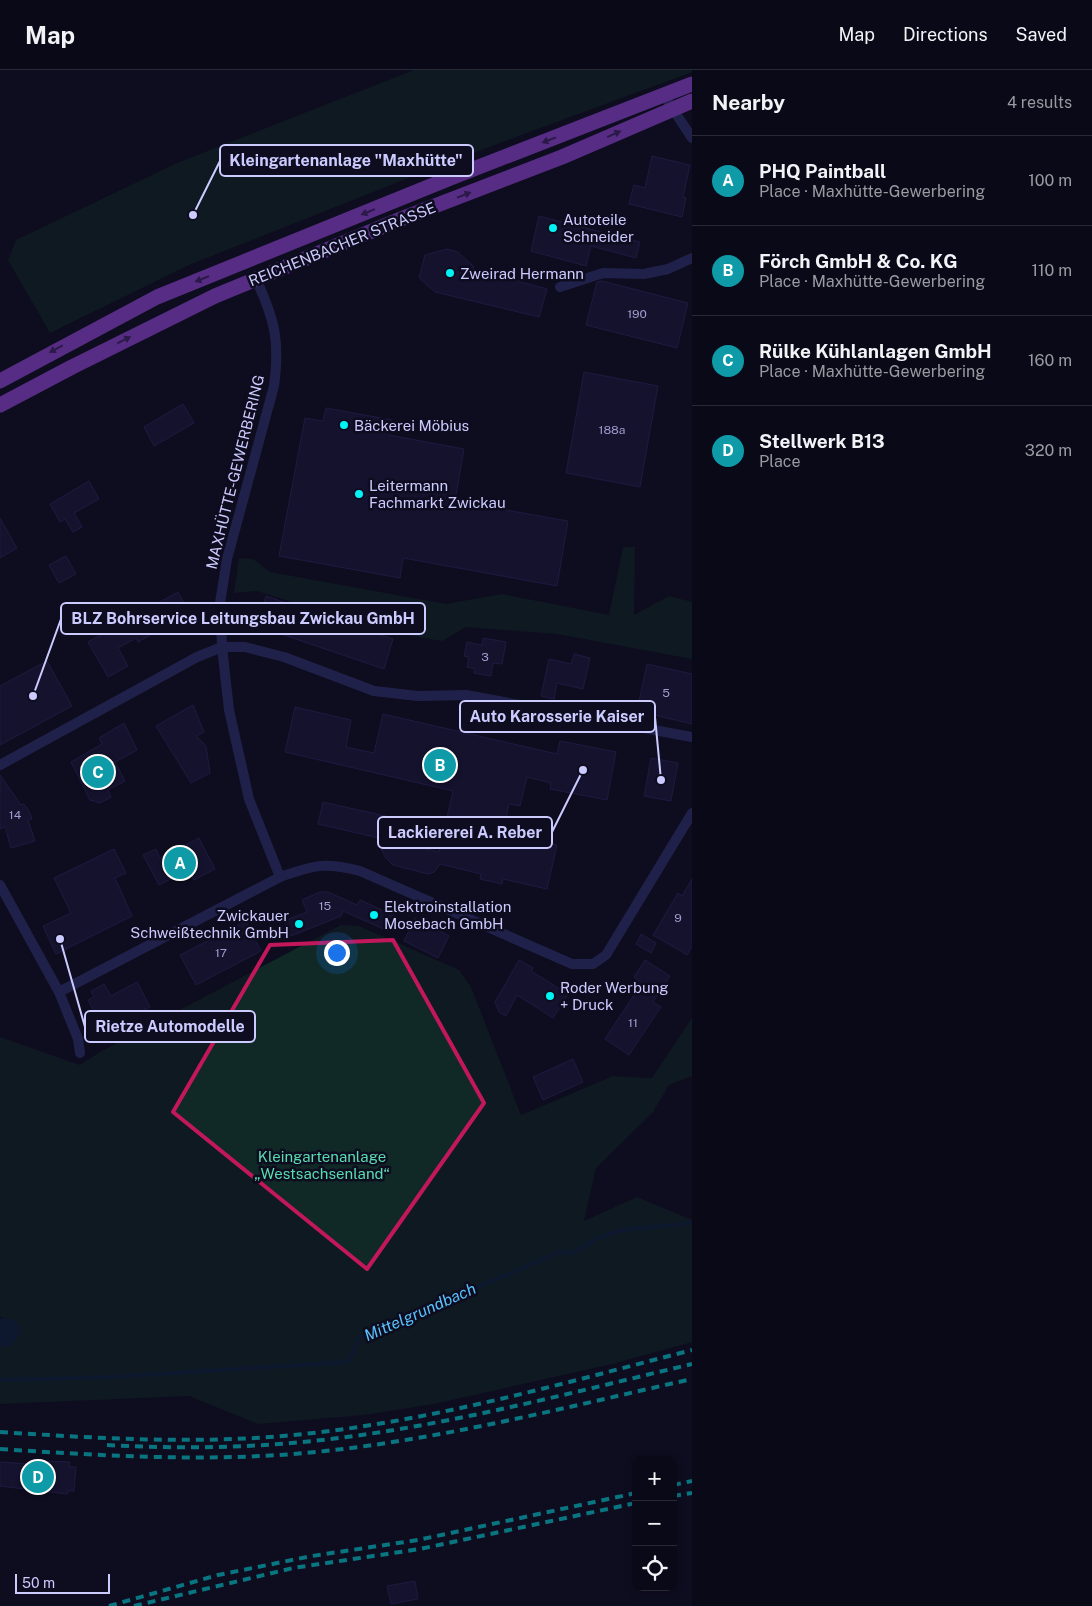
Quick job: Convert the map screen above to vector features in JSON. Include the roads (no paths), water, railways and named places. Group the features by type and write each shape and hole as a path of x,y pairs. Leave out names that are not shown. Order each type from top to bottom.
{"main road":[{"name":"REICHENBACHER STRASSE","path":"0,381 127,312 248,261 692,84"},
{"name":"REICHENBACHER STRASSE","path":"0,406 175,315 256,279 406,217 562,157 692,101"},
{"path":"248,261 256,279"}],"street":[{"path":"663,94 692,138"},
{"path":"560,287 603,273 644,274 668,269 692,258"},
{"name":"MAXHÜTTE-GEWERBERING","path":"256,279 276,329 278,361 274,386 227,559 220,603 222,646 230,710 249,799 280,877"},
{"path":"0,765 197,657 222,646 245,647 284,657 374,691 418,696 466,695 692,737"},
{"path":"59,992 280,877 316,865 330,864 360,871 572,964 593,964 606,955 692,812"},
{"path":"0,884 59,992 75,1032 80,1053"}],"water":[{"path":"7,1318 16,1321 21,1332 10,1347 0,1347 0,1319"}],"waterway":[{"name":"Mittelgrundbach","path":"0,1380 112,1377 348,1362 360,1337 560,1252 574,1253 598,1238 622,1230 692,1223"}],"railway":[{"path":"0,1432 106,1438 212,1440 283,1436 335,1430 438,1413 489,1402 692,1350"},
{"path":"107,1445 161,1447 242,1446 295,1443 369,1434 508,1408 692,1364"},
{"path":"0,1449 162,1457 243,1457 325,1451 463,1430 692,1379"},
{"path":"677,1484 692,1481"},
{"path":"677,1495 692,1493"},
{"path":"109,1606 218,1575 312,1556 418,1540 632,1494"},
{"path":"134,1606 293,1568 420,1549 632,1504"}],"place":[{"name":"Kleingartenanlage \"Maxhütte\"","path":"193,215"},
{"name":"Autoteile Schneider","path":"553,228"},
{"name":"Zweirad Hermann","path":"450,273"},
{"name":"Bäckerei Möbius","path":"344,425"},
{"name":"Leitermann Fachmarkt Zwickau","path":"359,494"},
{"name":"BLZ Bohrservice Leitungsbau Zwickau GmbH","path":"33,696"},
{"name":"Förch GmbH & Co. KG","path":"440,765"},
{"name":"Lackiererei A. Reber","path":"583,770"},
{"name":"Rülke Kühlanlagen GmbH","path":"98,772"},
{"name":"Auto Karosserie Kaiser","path":"661,780"},
{"name":"PHQ Paintball","path":"180,863"},
{"name":"Elektroinstallation Mosebach GmbH","path":"374,915"},
{"name":"Zwickauer Schweißtechnik GmbH","path":"299,924"},
{"name":"Rietze Automodelle","path":"60,939"},
{"name":"Roder Werbung + Druck","path":"550,996"},
{"name":"Stellwerk B13","path":"38,1477"}],"park label":[{"name":"Kleingartenanlage „Westsachsenland“","path":"322,1164"}]}
